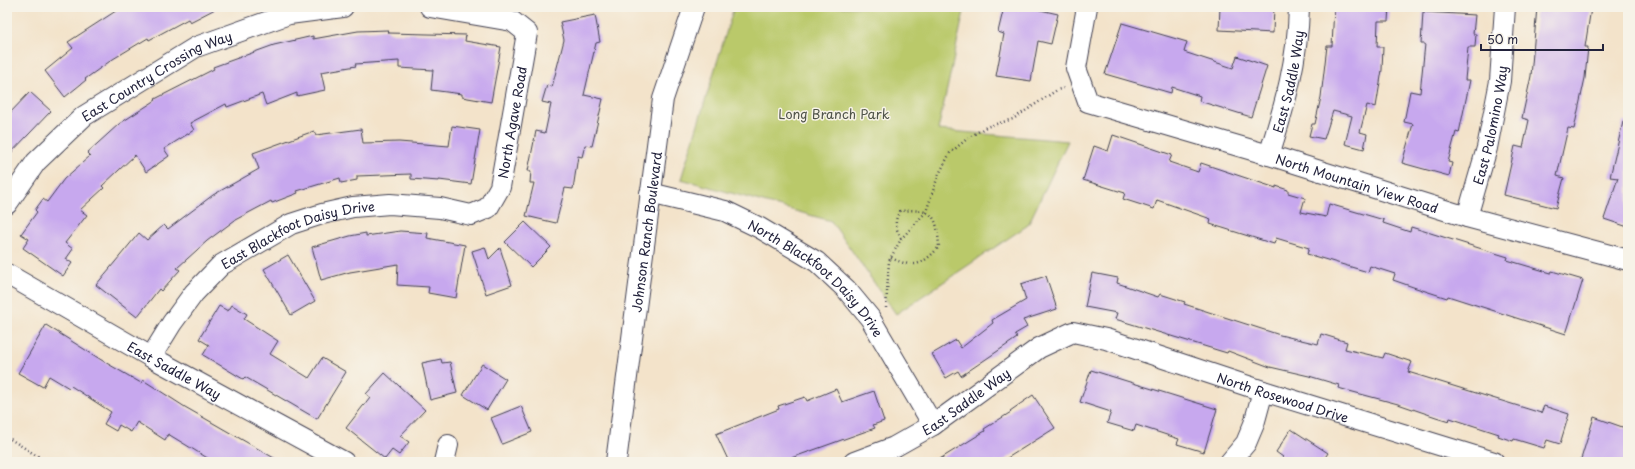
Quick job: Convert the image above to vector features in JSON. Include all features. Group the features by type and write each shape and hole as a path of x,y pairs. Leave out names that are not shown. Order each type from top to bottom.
{"street":[{"name":"East Country Crossing Way","path":"9,195 36,162 84,116 196,47 288,14 343,7"},
{"name":"North Agave Road","path":"430,7 512,21 527,34 500,187 488,208"},
{"name":"Johnson Ranch Boulevard","path":"616,462 663,99 694,7"},
{"path":"1081,82 1076,68 1087,7"},
{"name":"East Saddle Way","path":"1269,155 1285,107 1298,39 1299,7"},
{"name":"East Palomino Way","path":"1466,217 1486,148 1500,81 1505,7"},
{"name":"North Mountain View Road","path":"1081,82 1088,102 1269,155 1466,217 1628,260"},
{"name":"North Blackfoot Daisy Drive","path":"650,193 725,211 789,244 817,262 846,289 873,323 933,425"},
{"name":"East Blackfoot Daisy Drive","path":"151,357 172,323 194,293 221,265 290,224 322,214 353,207 390,204 440,208 471,215 488,208"},
{"name":"East Saddle Way","path":"7,274 151,357 344,462"},
{"name":"East Saddle Way","path":"854,462 894,447 933,425 1039,348 1073,332"},
{"name":"North Rosewood Drive","path":"1073,332 1106,339 1263,391 1485,461"},
{"path":"1230,462 1246,443 1254,424 1263,391"}],"path":[{"path":"873,323 885,315 890,262 901,239 926,212 938,176 950,153 968,138 986,127 1013,120 1057,90 1081,82"},
{"path":"892,258 910,265 924,262 939,247 938,224 926,212 919,210 900,211 895,219 895,227 901,239"},
{"path":"7,437 47,462"}],"green space":[{"name":"Long Branch Park","path":"734,7 965,7 938,130 1068,141 1028,225 896,314 831,221 681,179"}],"building":[{"path":"122,7 219,7 190,22 188,19 149,40 148,38 113,59 85,79 86,80 65,97 45,71 73,48 68,42"},
{"path":"1004,7 1027,7 1058,14 1051,44 1038,41 1031,81 996,76 1004,34 998,32"},
{"path":"1220,7 1274,7 1273,33 1219,30"},
{"path":"1334,7 1389,7 1388,21 1378,21 1377,47 1383,47 1382,70 1376,107 1367,105 1360,132 1367,134 1364,149 1345,144 1352,116 1333,111 1324,139 1309,136 1312,124 1315,124 1321,97 1327,46 1332,46"},
{"path":"1537,7 1591,8 1585,47 1588,47 1585,78 1574,129 1568,128 1557,176 1564,178 1556,208 1504,195 1515,146 1523,148 1529,120 1522,118 1531,76"},
{"path":"1423,12 1475,15 1473,34 1476,34 1475,47 1468,47 1465,80 1470,80 1459,133 1456,132 1448,162 1452,163 1449,176 1402,163 1413,124 1404,122 1410,91 1420,93 1425,44 1421,44"},
{"path":"595,15 600,42 596,43 584,95 603,99 592,146 585,145 582,157 578,156 573,189 565,188 556,223 526,216 534,183 530,183 531,171 528,171 536,131 545,133 551,104 542,102 547,85 552,87 564,40 560,22"},
{"path":"1122,23 1187,42 1184,52 1233,68 1237,56 1267,66 1251,117 1199,101 1200,96 1172,87 1171,93 1105,74"},
{"path":"388,30 389,33 466,35 465,41 501,47 491,102 462,97 462,94 431,90 433,70 399,68 399,61 355,64 356,66 321,72 325,90 297,96 297,93 266,105 262,94 227,107 226,104 190,123 194,130 164,149 169,156 146,172 135,155 102,186 104,188 80,210 87,215 65,243 73,249 66,259 72,263 63,276 23,248 29,239 21,234 37,212 35,210 43,199 47,202 64,179 90,156 87,153 119,124 156,100 155,99 214,69 213,67 274,45 313,36 313,39 358,31"},
{"path":"30,92 51,111 7,157 7,116"},
{"path":"1623,122 1628,122 1628,227 1604,219 1618,178 1610,177"},
{"path":"452,126 480,130 471,184 439,180 411,179 411,174 357,176 357,180 341,183 340,178 297,191 298,193 272,203 271,201 235,220 207,241 177,268 180,270 161,291 159,289 137,317 96,285 139,233 147,240 164,225 168,229 213,195 259,169 253,153 314,131 316,135 361,129 363,143 399,142 449,146"},
{"path":"1113,135 1172,155 1169,162 1198,172 1201,163 1276,188 1276,186 1288,190 1288,193 1305,198 1301,212 1326,217 1329,204 1384,220 1383,223 1410,232 1411,227 1508,257 1507,260 1551,273 1552,271 1583,280 1566,334 1448,296 1447,298 1416,288 1393,280 1395,274 1370,266 1368,272 1307,254 1309,248 1276,238 1274,244 1210,224 1211,219 1157,200 1154,209 1123,199 1125,193 1083,180 1094,146 1108,151"},
{"path":"525,222 551,247 531,267 505,242"},
{"path":"400,231 428,233 427,238 465,245 456,298 428,293 429,287 397,285 398,264 350,272 321,280 312,247 366,233 366,236"},
{"path":"485,247 489,259 500,248 512,285 486,294 472,251"},
{"path":"288,255 315,301 291,315 264,269"},
{"path":"1092,273 1118,278 1117,283 1158,297 1160,294 1185,302 1184,304 1280,335 1318,344 1321,334 1347,342 1345,349 1383,358 1385,353 1412,362 1408,372 1541,413 1544,406 1569,414 1560,444 1547,440 1544,448 1514,439 1513,441 1498,436 1499,434 1450,418 1449,421 1398,404 1338,388 1339,385 1270,367 1228,351 1227,353 1115,319 1117,313 1085,307"},
{"path":"1046,276 1057,309 1023,320 1027,327 1015,334 1017,338 961,376 958,371 946,378 932,354 956,340 961,348 993,323 992,320 1026,300 1021,284"},
{"path":"232,305 247,314 244,319 278,341 270,354 309,378 322,358 346,372 317,419 245,377 243,379 203,355 209,345 199,339 219,306 228,311"},
{"path":"46,325 103,361 141,383 143,380 185,407 281,462 214,462 168,434 165,440 137,422 131,432 119,425 116,431 104,424 111,412 71,386 69,388 49,376 43,387 18,373"},
{"path":"441,359 442,363 450,362 457,393 430,400 422,363"},
{"path":"482,364 506,379 487,410 463,395"},
{"path":"1091,370 1217,409 1204,452 1177,444 1179,439 1136,425 1134,431 1107,423 1111,412 1080,402"},
{"path":"385,373 425,410 400,436 409,442 399,455 392,450 385,459 346,428 370,397 366,394"},
{"path":"836,389 842,402 874,391 884,421 873,425 875,428 780,462 729,462 716,434 779,409 778,406 805,397 807,401"},
{"path":"1033,395 1055,428 1001,462 935,462 985,431 984,429 1011,412 1010,411"},
{"path":"521,406 532,432 502,444 491,418"},
{"path":"1594,417 1628,429 1628,462 1591,462 1581,459"},
{"path":"1291,429 1328,453 1322,462 1279,462 1283,457 1276,452"}]}
